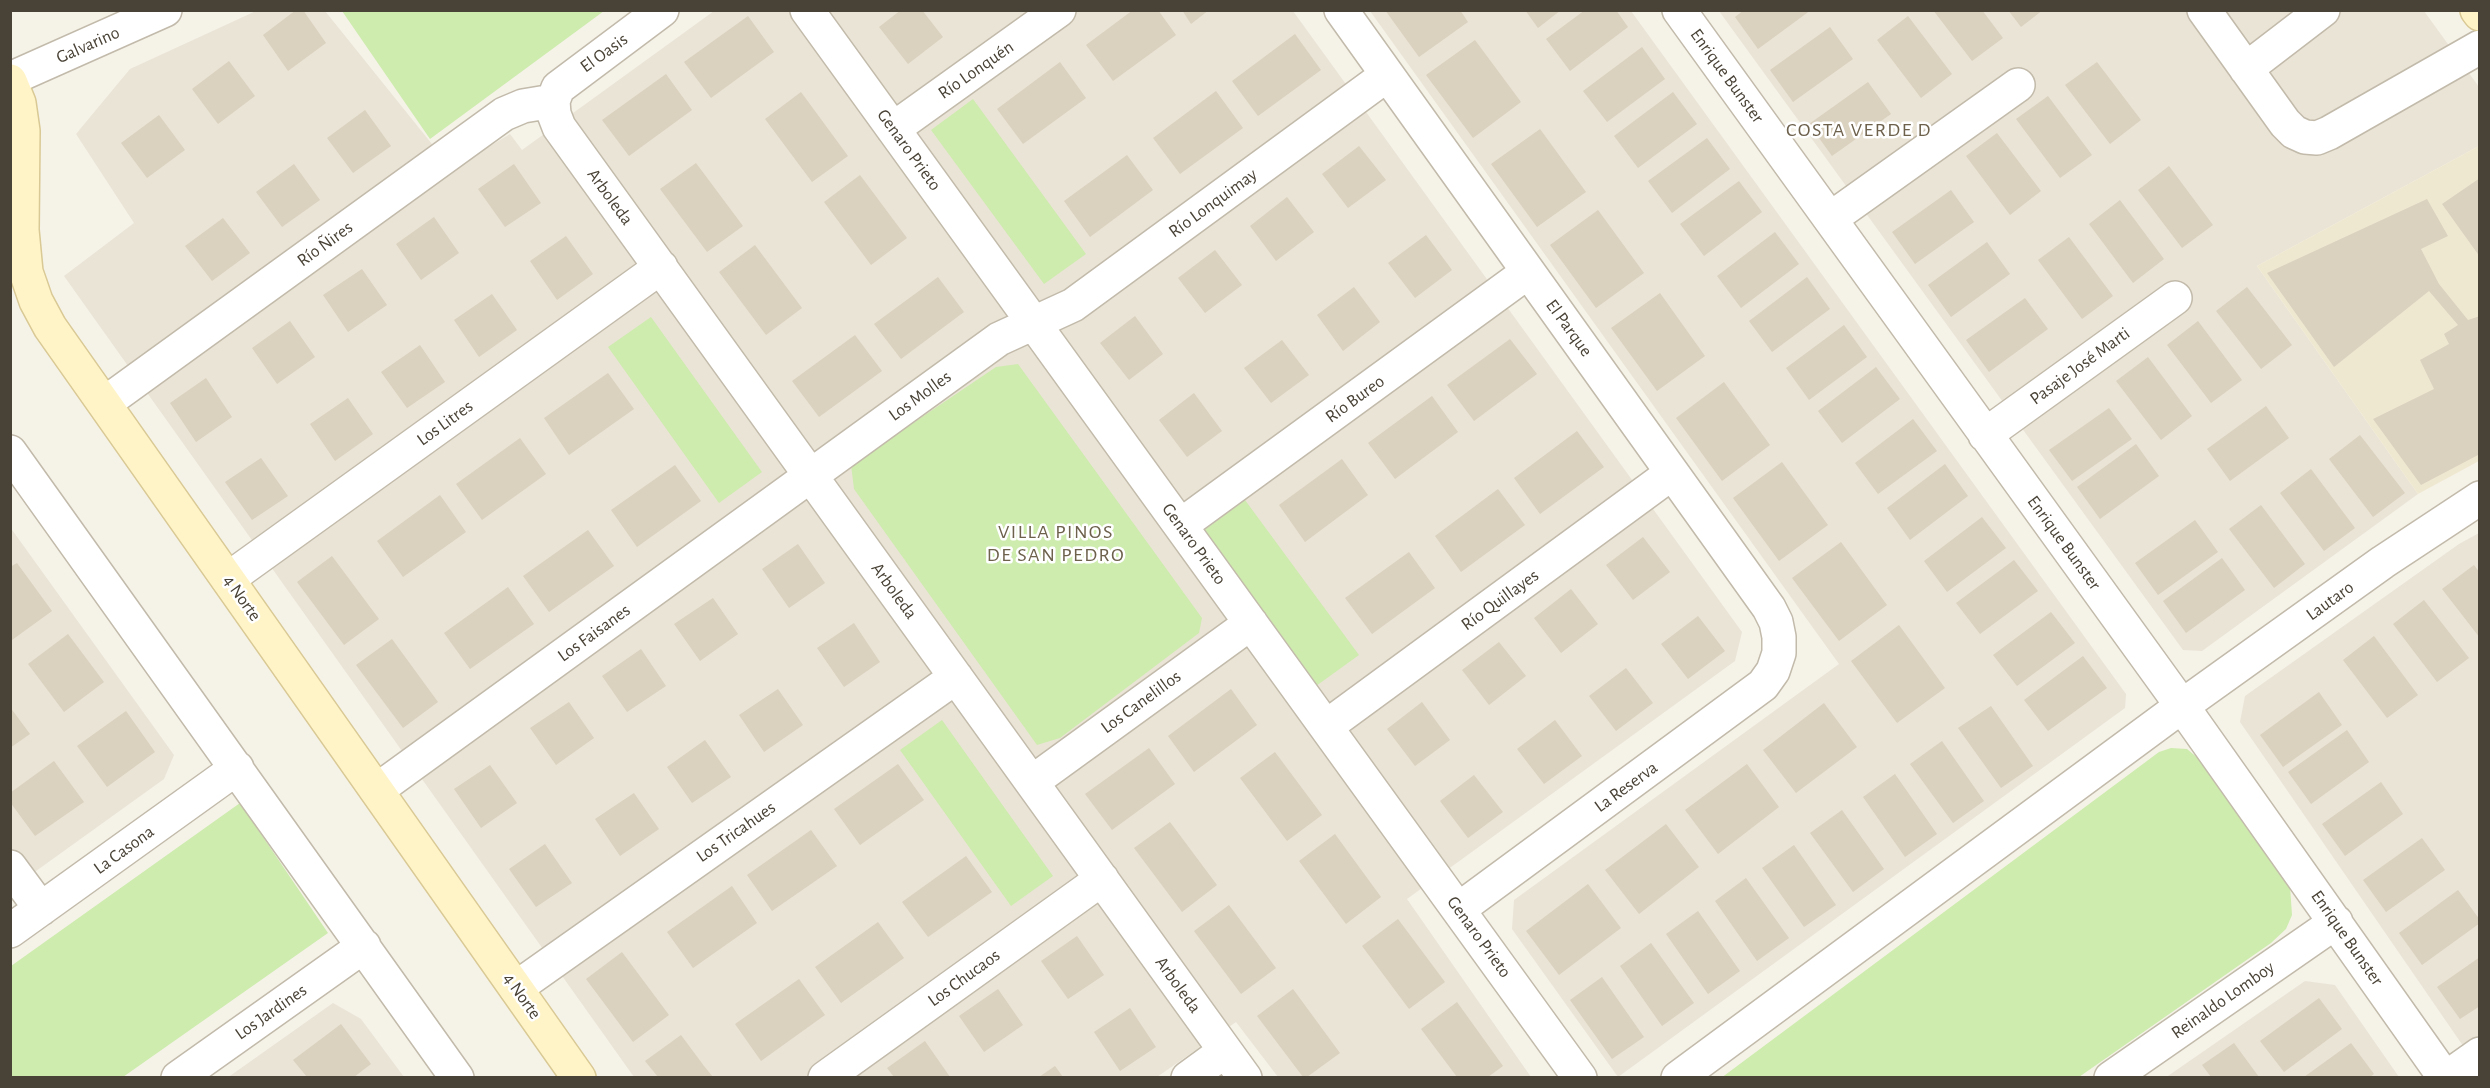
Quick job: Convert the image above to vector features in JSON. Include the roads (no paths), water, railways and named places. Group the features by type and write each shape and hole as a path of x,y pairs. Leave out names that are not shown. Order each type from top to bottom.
{"street":[{"name":"Galvarino","path":"10,80 165,10"},
{"name":"El Oasis","path":"553,101 558,88 568,78 662,10"},
{"name":"Genaro Prieto","path":"807,10 1580,1077"},
{"name":"Río Lonquén","path":"893,129 1059,10"},
{"name":"El Parque","path":"1341,10 1769,608 1776,622 1779,653"},
{"name":"Enrique Bunster","path":"1679,10 2182,706 2445,1077"},
{"path":"2204,10 2294,132 2305,137 2317,138 2480,47"},
{"path":"2246,69 2323,10"},
{"path":"2477,10 2480,14"},
{"name":"Río Lonquimay","path":"1034,323 1073,305 1387,75"},
{"name":"4 Norte","path":"10,80 19,104 23,131 22,230 18,279 36,301 50,327 579,1077"},
{"path":"1830,219 2018,85"},
{"name":"Arboleda","path":"553,101 554,114 559,127 1245,1077"},
{"name":"Río Ñires","path":"105,403 504,114 523,106 553,101"},
{"name":"Los Litres","path":"228,579 661,267"},
{"name":"Río Bureo","path":"1181,525 1528,272"},
{"name":"Pasaje José Marti","path":"1986,435 2175,298"},
{"name":"Los Molles","path":"811,476 999,339 1034,323"},
{"path":"10,452 457,1077"},
{"name":"Río Quillayes","path":"1327,726 1672,473"},
{"name":"Los Faisanes","path":"376,790 811,476"},
{"name":"Lautaro","path":"1678,1077 2182,706 2383,562 2476,507"},
{"name":"Los Canelillos","path":"1032,782 1251,623"},
{"name":"La Reserva","path":"1459,909 1749,697 1768,678 1779,653"},
{"name":"Los Tricahues","path":"516,988 956,677"},
{"name":"La Casona","path":"10,931 237,768"},
{"path":"10,867 41,909"},
{"name":"Los Chucaos","path":"825,1077 1102,879"},
{"name":"Reinaldo Lomboy","path":"2111,1077 2336,922"},
{"name":"Los Jardines","path":"178,1077 364,946"},
{"path":"1188,1077 1225,1051"},
{"path":"2445,1077 2480,1054"}],"district":[{"name":"COSTA VERDE D","path":"1859,130"},
{"name":"VILLA PINOS DE SAN PEDRO","path":"1056,544"}]}
